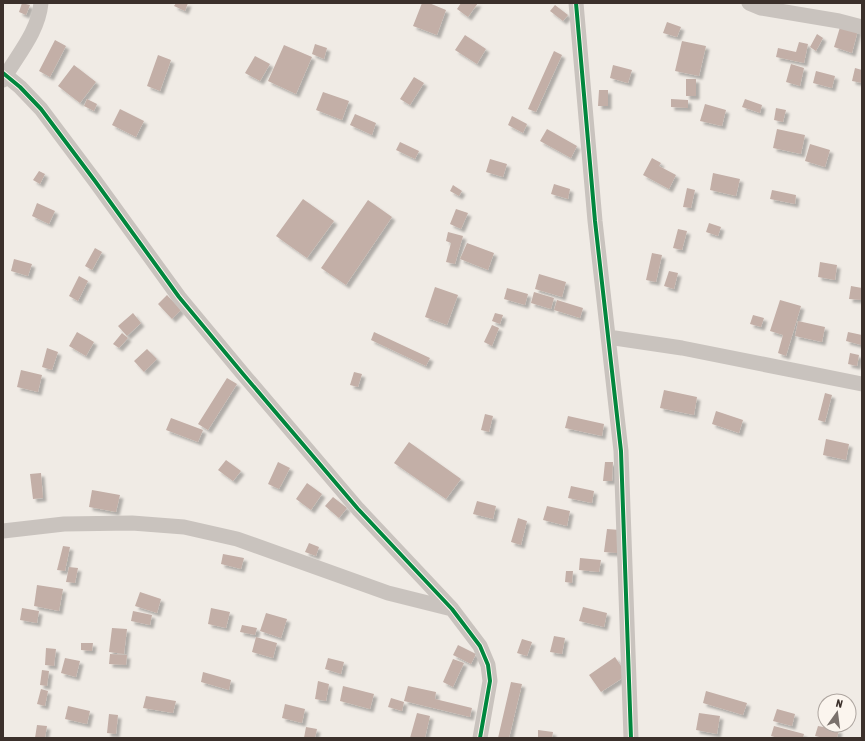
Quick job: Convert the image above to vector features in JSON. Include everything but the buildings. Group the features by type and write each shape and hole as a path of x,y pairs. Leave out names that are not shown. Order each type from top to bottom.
{"street":[{"path":"41,3 40,12 29,41 4,76 20,87 41,109 179,297 243,374 358,509 452,609 480,646 488,665 490,681 480,738"},
{"path":"576,3 595,221 621,451 631,738"},
{"path":"749,3 761,8 838,21 862,27"},
{"path":"608,337 682,348 862,384"},
{"path":"3,531 64,524 132,524 184,527 237,539 388,593 452,609"}],"cycle path":[{"path":"576,3 595,221 621,451 631,738"},
{"path":"3,73 20,87 41,109 179,297 243,374 358,509 452,609 480,646 488,665 490,681 480,738"}]}
